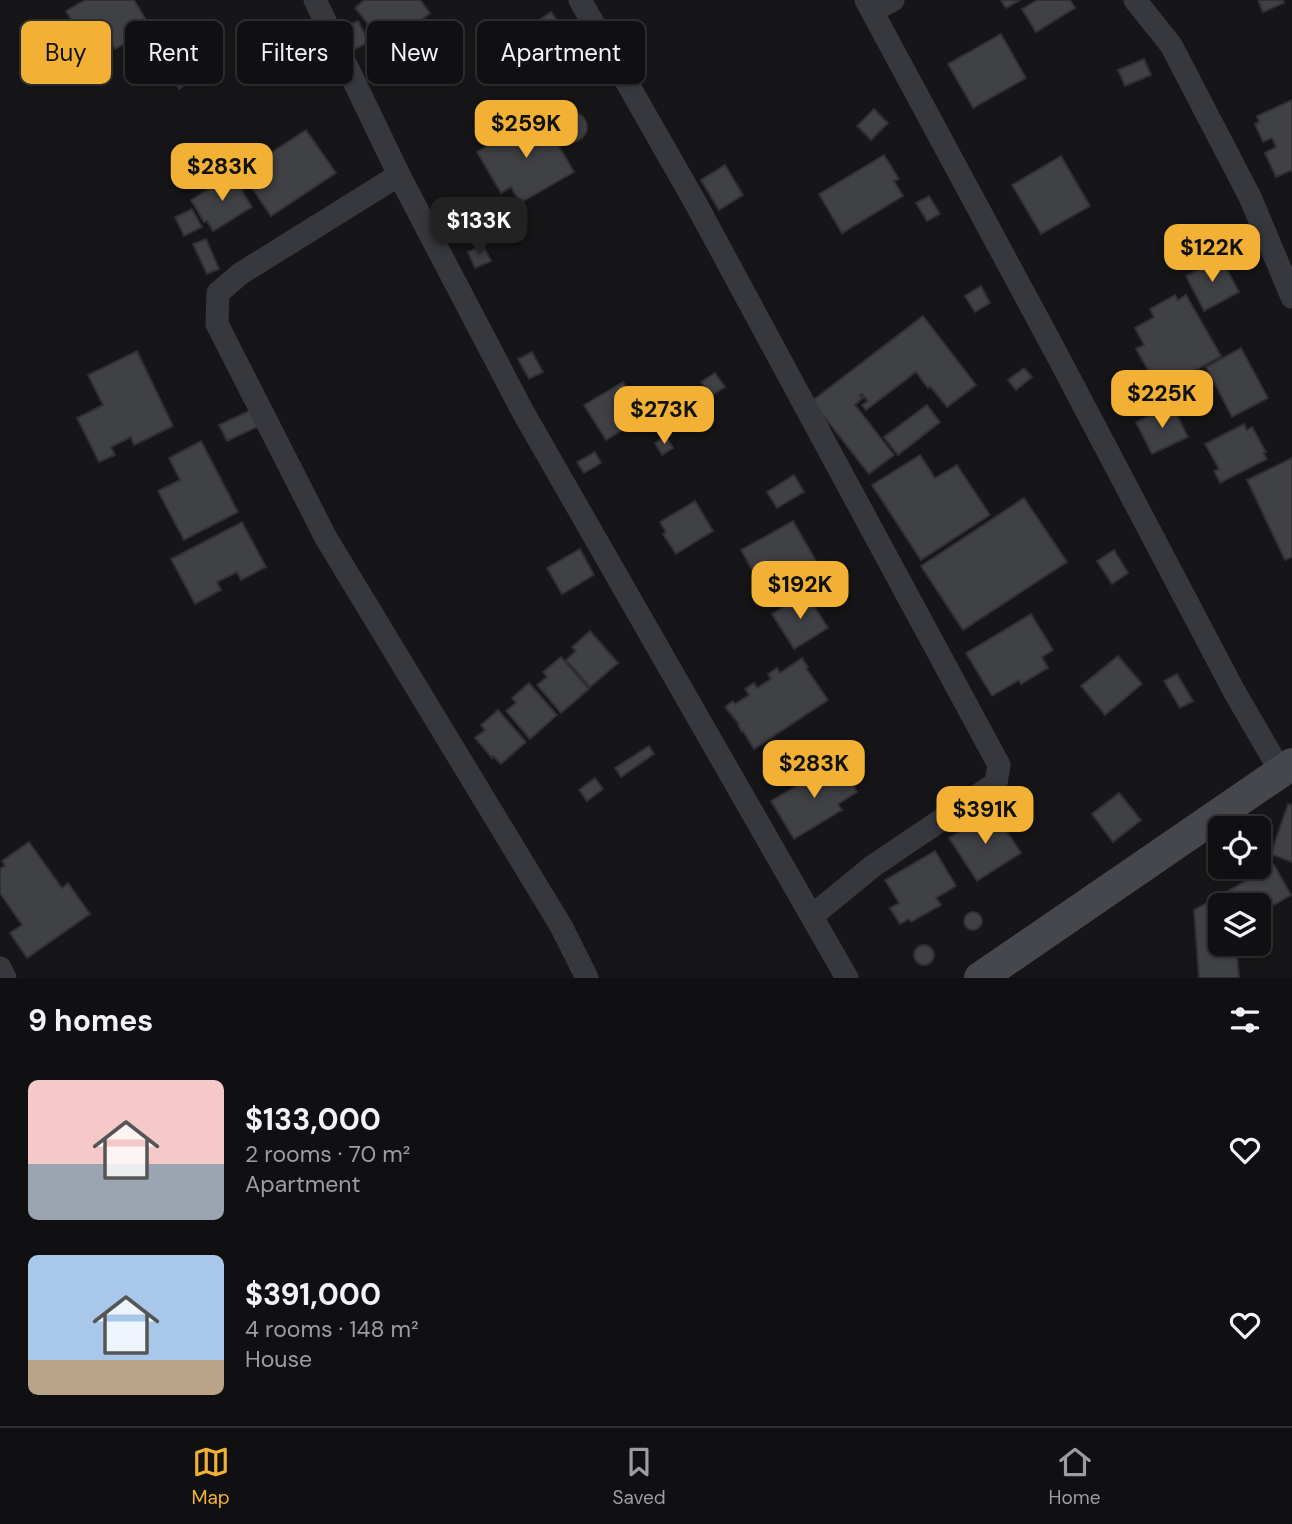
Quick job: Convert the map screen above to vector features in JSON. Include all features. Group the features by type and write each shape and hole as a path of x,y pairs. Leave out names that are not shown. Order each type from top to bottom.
{"street":[{"path":"315,0 399,174 523,412 847,978"},
{"path":"580,0 695,202 999,765 996,783 873,866 812,916"},
{"path":"893,0 869,6 1234,691 1286,768 980,978"},
{"path":"1135,0 1171,45 1250,197 1292,297"},
{"path":"399,174 240,274 218,293 216,324 327,538 561,926 587,978"},
{"path":"0,968 5,978"}],"building":[{"path":"85,0 134,0 147,21 125,21 125,44 115,49 111,42 111,21 72,21 66,11"},
{"path":"364,0 420,0 430,13 420,21 367,23 355,8"},
{"path":"1001,0 1020,0 1006,8"},
{"path":"1037,0 1070,0 1075,8 1036,32 1022,9"},
{"path":"1258,0 1283,0 1284,3 1263,12"},
{"path":"551,12 557,21 538,21"},
{"path":"358,21 367,43 353,50 353,24"},
{"path":"1001,34 1026,78 973,108 948,64"},
{"path":"1144,59 1151,75 1125,86 1118,70"},
{"path":"1292,100 1292,170 1276,177 1265,153 1276,147 1272,138 1263,142 1255,124 1259,122 1257,116"},
{"path":"874,109 888,123 871,140 857,126"},
{"path":"572,112 578,113 586,121 586,133 578,141 572,142 566,141 558,133 557,127 558,121 566,113"},
{"path":"541,115 574,172 520,203 511,187 501,193 477,152"},
{"path":"306,130 336,173 271,216 241,172"},
{"path":"884,155 899,179 894,181 903,196 842,233 819,194"},
{"path":"1061,156 1090,206 1041,234 1012,185"},
{"path":"725,165 743,195 719,210 701,180"},
{"path":"232,175 252,207 213,231 207,221 204,222 191,200"},
{"path":"929,196 940,214 927,221 916,203"},
{"path":"192,209 202,227 184,236 175,217"},
{"path":"206,239 219,269 207,274 193,244"},
{"path":"483,245 491,261 475,268 468,252"},
{"path":"1221,258 1239,292 1204,311 1186,276"},
{"path":"981,286 990,303 975,312 965,296"},
{"path":"1175,295 1178,300 1186,295 1221,356 1167,386 1160,374 1152,377 1136,349 1144,345 1135,328 1154,317 1150,309"},
{"path":"923,316 976,385 947,407 916,372 866,410 862,405 868,401 860,395 863,398 855,405 894,455 869,474 812,401"},
{"path":"1241,348 1268,398 1232,417 1206,367"},
{"path":"137,351 173,426 134,445 131,437 111,447 115,455 99,462 77,418 103,405 88,375"},
{"path":"532,352 543,372 529,379 518,359"},
{"path":"1024,368 1032,377 1016,390 1008,380"},
{"path":"715,373 725,387 711,396 701,382"},
{"path":"623,382 644,417 606,440 584,405"},
{"path":"927,405 940,422 898,455 884,437"},
{"path":"1172,405 1188,437 1152,454 1136,422"},
{"path":"251,410 259,426 227,441 219,425"},
{"path":"1244,424 1247,430 1252,427 1267,459 1220,483 1214,471 1219,469 1205,444"},
{"path":"666,436 673,448 662,455 655,443"},
{"path":"201,441 238,512 184,540 158,491 180,480 169,458"},
{"path":"595,452 601,463 584,473 577,462"},
{"path":"920,455 935,478 957,465 990,515 921,560 872,485"},
{"path":"1292,458 1292,557 1285,560 1247,480"},
{"path":"794,475 804,492 777,508 767,492"},
{"path":"1024,498 1067,562 963,630 921,566"},
{"path":"695,501 713,531 676,554 663,534 666,532 660,522"},
{"path":"793,521 824,575 793,592 790,586 768,599 741,550"},
{"path":"242,522 266,567 241,580 237,572 217,582 221,590 195,604 171,559"},
{"path":"580,549 594,575 562,594 547,568"},
{"path":"1114,550 1128,573 1112,584 1097,561"},
{"path":"806,593 828,628 794,649 772,614"},
{"path":"1031,614 1053,650 1042,657 1048,668 1021,684 1019,680 992,696 966,653"},
{"path":"590,631 618,663 590,687 566,660 576,651 572,647"},
{"path":"1118,656 1142,684 1105,715 1081,686"},
{"path":"561,657 589,689 561,713 537,685 547,677 543,672"},
{"path":"802,658 828,700 754,749 725,707 749,695 745,689 754,683 757,688 771,679 768,674 777,668 780,673"},
{"path":"1177,674 1193,701 1180,708 1164,681"},
{"path":"529,683 557,715 530,739 506,711 516,703 512,698"},
{"path":"498,710 526,742 501,764 493,756 492,758 475,738 485,730 481,725"},
{"path":"649,746 654,754 621,777 615,768"},
{"path":"839,761 857,792 838,804 842,810 794,839 771,801"},
{"path":"595,778 603,789 587,801 579,790"},
{"path":"1119,793 1141,820 1113,842 1092,814"},
{"path":"1288,804 1292,805 1292,862 1271,854"},
{"path":"993,810 1021,853 977,881 949,838"},
{"path":"29,842 62,888 68,883 90,914 27,958 10,933 22,925 0,893 0,869 5,866 2,861"},
{"path":"935,851 956,886 936,898 941,905 911,922 909,919 900,924 890,908 899,903 885,880"},
{"path":"1274,865 1291,895 1271,907 1271,893 1224,893 1249,879 1271,879 1271,867"},
{"path":"1208,902 1208,956 1237,956 1239,978 1199,978 1194,910"},
{"path":"973,912 979,915 982,921 979,927 973,930 967,927 964,921 967,915"},
{"path":"920,945 928,945 934,955 928,965 920,965 914,959 914,951"}]}
